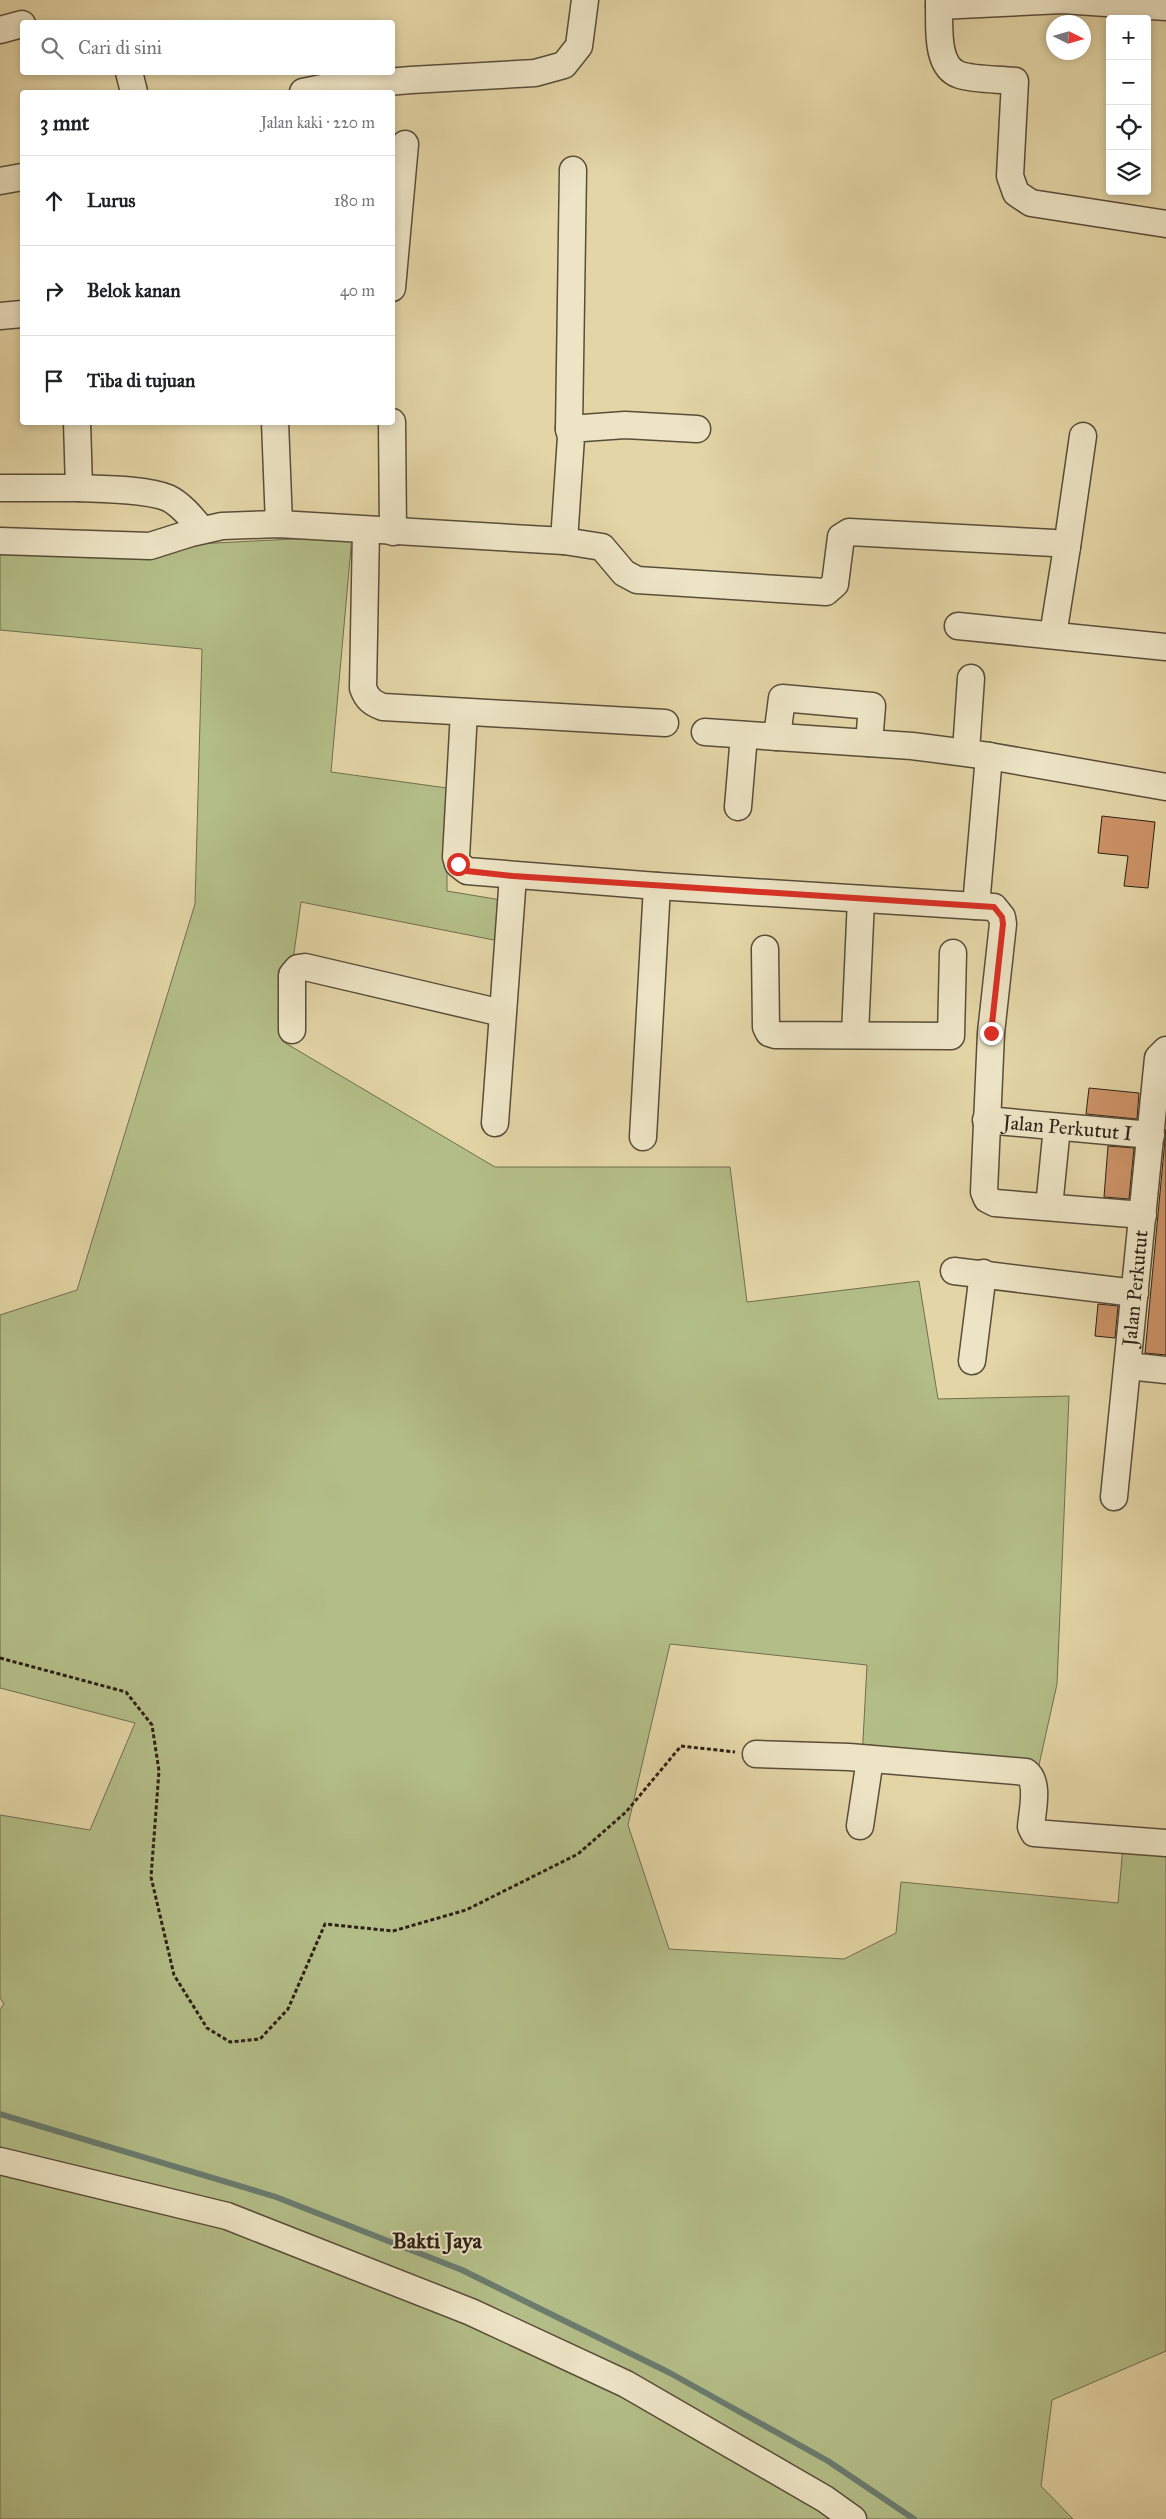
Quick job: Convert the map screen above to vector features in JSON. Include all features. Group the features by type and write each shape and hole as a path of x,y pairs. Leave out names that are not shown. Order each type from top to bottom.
{"street":[{"path":"313,90 327,87 402,81 535,73 564,65 579,46 585,0"},
{"path":"1166,7 1116,1 1062,0 939,3 943,57 949,69 960,75 1015,81 1010,176 1016,193 1031,203 1166,224"},
{"path":"0,30 20,25"},
{"path":"130,75 134,90"},
{"path":"395,255 405,144"},
{"path":"564,541 572,437 569,429 573,170"},
{"path":"0,181 20,177"},
{"path":"0,316 20,314"},
{"path":"77,425 79,488"},
{"path":"275,425 279,524"},
{"path":"392,425 393,532"},
{"path":"569,429 625,425 697,429"},
{"path":"1053,635 1083,436"},
{"path":"0,488 128,490 168,498 191,516 202,530"},
{"path":"0,541 150,546 222,526 279,524 564,541 602,547 624,573 637,580 826,592 834,584 841,537 849,532 1054,543 1067,546"},
{"path":"366,530 362,688 366,698 383,707 665,723"},
{"path":"958,626 1166,647"},
{"path":"971,678 978,753 976,906"},
{"path":"777,736 782,698 872,706 870,743"},
{"path":"464,712 456,857 458,864 467,871 657,886 994,907 1002,917 1003,924 991,1033 984,1192 987,1199 995,1203 1143,1215"},
{"path":"705,732 870,743 978,753 1166,787"},
{"path":"738,807 744,735"},
{"path":"495,1123 513,876"},
{"path":"643,1137 657,886"},
{"path":"855,1034 860,899"},
{"path":"765,950 766,1027 769,1033 775,1035 950,1036 953,953"},
{"path":"292,1030 292,975 298,968 305,967 502,1014"},
{"name":"Jalan Perkutut","path":"1114,1497 1158,1058 1166,1051"},
{"name":"Jalan Perkutut I","path":"986,1120 1151,1136"},
{"path":"1049,1207 1057,1126"},
{"path":"954,1271 983,1273 1135,1293"},
{"path":"972,1361 983,1273"},
{"path":"1128,1366 1166,1370"},
{"path":"756,1754 870,1759 1026,1772 1030,1775 1034,1784 1031,1827 1034,1833 1166,1843"},
{"path":"860,1826 870,1759"},
{"path":"0,2161 227,2216 471,2312 626,2384 825,2499 853,2519"}],"path":[{"path":"0,1658 126,1692 152,1725 159,1771 151,1877 174,1975 207,2028 230,2042 260,2039 288,2009 325,1924 393,1931 466,1910 578,1854 626,1812 681,1746 756,1754"}],"green space":[{"path":"352,536 331,772 447,788 447,891 501,900 499,941 301,902 282,1041 495,1167 730,1167 747,1302 919,1281 938,1399 1069,1396 1057,1684 1037,1774 862,1759 867,1665 670,1644 628,1825 669,1949 844,1959 896,1933 901,1882 1118,1903 1123,1846 1166,1850 1166,2351 1052,2400 1041,2486 1073,2519 0,2519 0,2009 4,2004 0,1998 0,1815 90,1830 135,1723 0,1688 0,1315 77,1290 195,904 202,649 0,630 0,554"}],"building":[{"path":"1102,816 1155,822 1148,888 1124,886 1128,856 1098,853"},
{"path":"1089,1088 1139,1093 1137,1119 1086,1114"},
{"path":"1166,1129 1166,1355 1145,1353"},
{"path":"1108,1146 1134,1148 1129,1199 1104,1197"},
{"path":"1098,1304 1118,1306 1115,1338 1095,1336"}],"waterway":[{"path":"0,2114 276,2197 462,2270 670,2373 828,2461 914,2519"}],"district":[{"name":"Bakti Jaya","path":"437,2240"}],"route":[{"path":"458,864 467,871 513,876 994,907 1002,917 1003,924 991,1033"}]}
